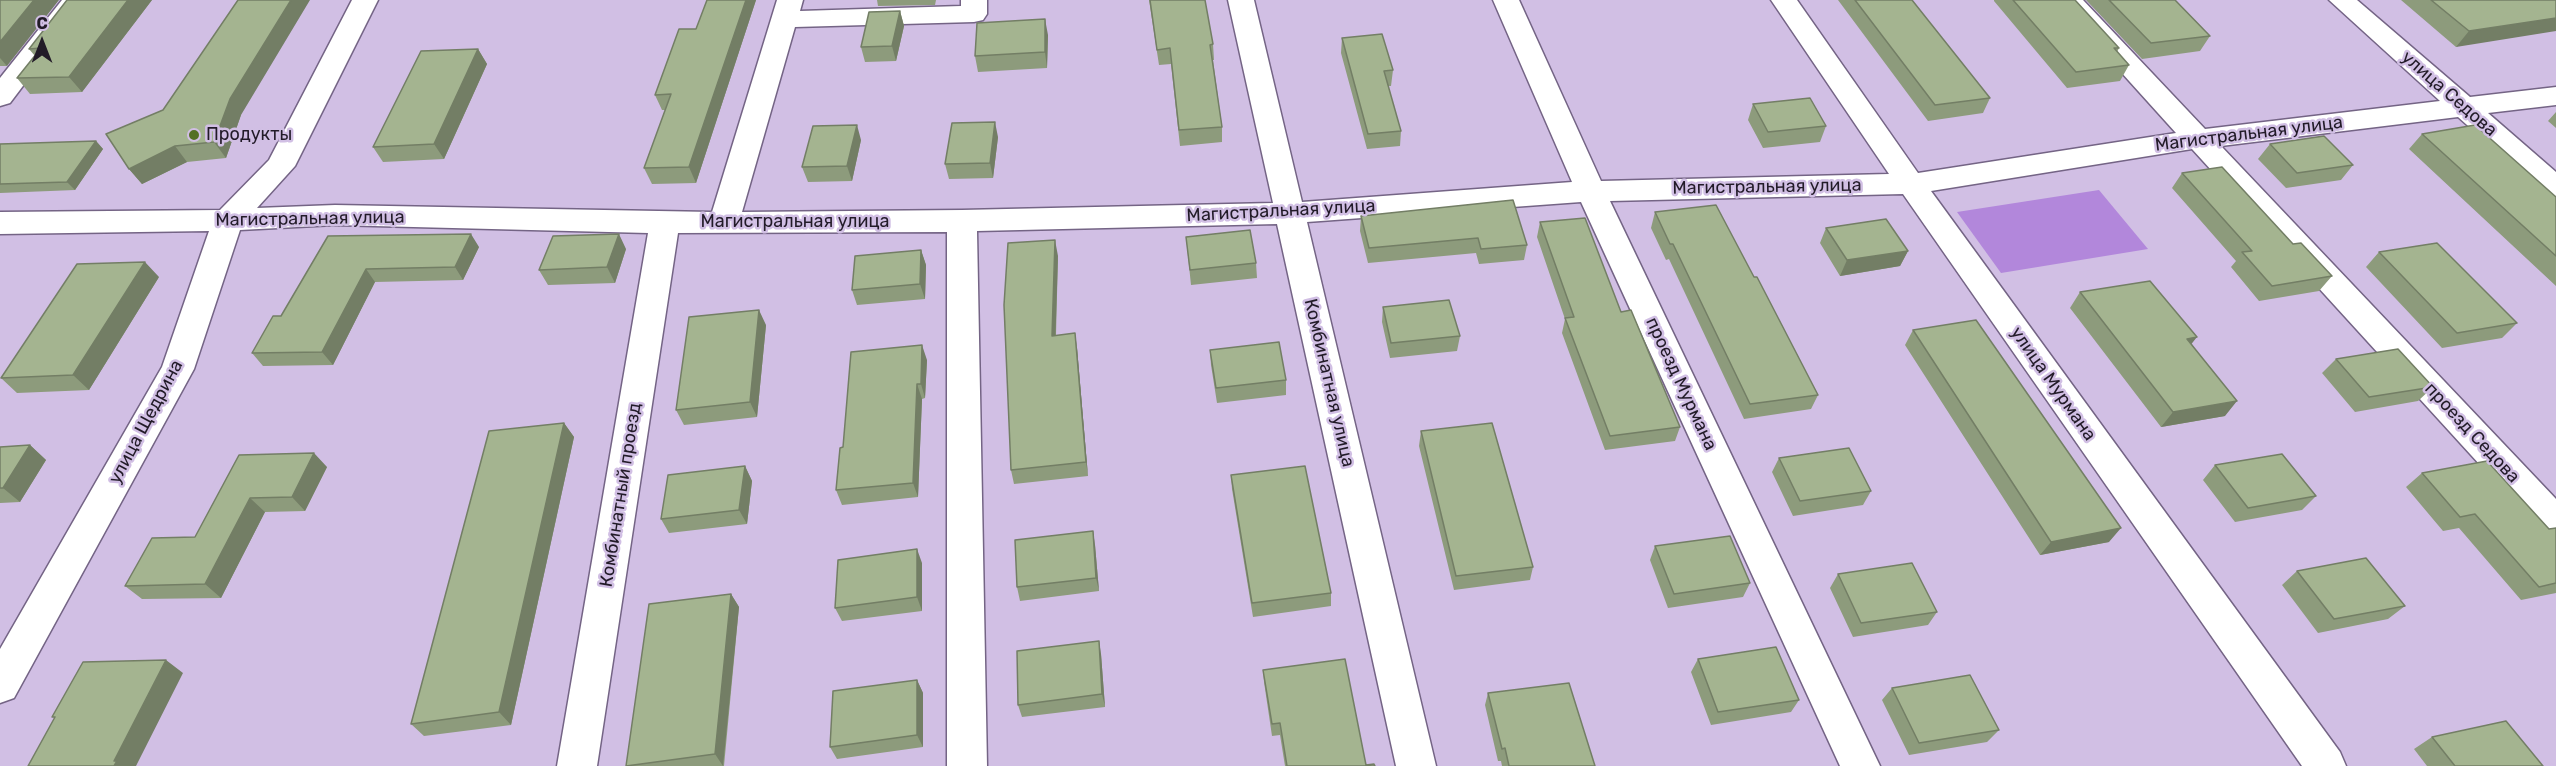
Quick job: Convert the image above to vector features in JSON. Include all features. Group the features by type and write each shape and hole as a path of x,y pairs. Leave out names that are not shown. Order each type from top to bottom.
{"street":[{"path":"0,97 75,0"},
{"name":"улица Щедрина","path":"0,685 178,369 228,220 281,166 365,0"},
{"path":"724,223 787,9 974,14 974,0"},
{"name":"Комбинатная улица","path":"1241,0 1416,766"},
{"name":"проезд Мурмана","path":"1506,0 1591,191 1860,766"},
{"name":"улица Мурмана","path":"1784,0 1911,184 2326,766"},
{"name":"проезд Седова","path":"2068,0 2556,523"},
{"name":"улица Седова","path":"2342,0 2556,188"},
{"name":"Магистральная улица","path":"0,223 228,220 335,215 665,223 962,221 1290,213 1591,191 1911,184 2198,139 2556,96"},
{"path":"962,221 967,766"},
{"name":"Комбинатный проезд","path":"577,766 665,223"}],"shaded area":[{"path":"2099,190 2148,249 2001,273 1957,212"}],"building":[{"path":"0,0 34,0 0,42"},
{"path":"67,0 128,0 69,77 17,78 41,48 29,49"},
{"path":"238,0 291,0 230,99 214,142 175,146 129,169 106,134 163,110"},
{"path":"707,0 746,0 689,167 644,168 671,94 655,95 679,29 696,29"},
{"path":"1150,0 1205,0 1213,44 1210,45 1222,127 1179,130 1170,48 1157,50"},
{"path":"1855,0 1912,0 1990,98 1935,105"},
{"path":"2013,0 2075,0 2119,48 2114,48 2129,65 2076,72"},
{"path":"2109,0 2175,0 2210,36 2151,43"},
{"path":"2431,0 2556,0 2556,18 2469,31"},
{"path":"900,11 892,46 861,47 869,12"},
{"path":"1045,19 1045,52 975,56 977,23"},
{"path":"1382,34 1393,70 1384,71 1401,131 1368,134 1342,38"},
{"path":"478,49 434,144 373,147 421,51"},
{"path":"1810,98 1826,126 1768,132 1753,104"},
{"path":"995,122 990,163 945,164 952,123"},
{"path":"857,125 847,166 802,167 813,126"},
{"path":"2475,125 2556,197 2556,256 2422,134"},
{"path":"2324,136 2353,165 2297,173 2270,144"},
{"path":"96,141 67,182 0,184 0,144"},
{"path":"2222,167 2293,244 2301,243 2332,276 2272,286 2242,252 2252,251 2182,173"},
{"path":"1513,200 1527,245 1481,249 1478,238 1369,248 1361,216"},
{"path":"1716,205 1754,277 1757,277 1818,395 1750,404 1673,244 1670,244 1655,212"},
{"path":"1585,218 1621,312 1631,310 1680,427 1610,436 1565,318 1574,317 1540,222"},
{"path":"1886,219 1908,251 1847,260 1826,228"},
{"path":"1250,230 1256,263 1190,270 1186,237"},
{"path":"471,234 455,267 366,269 322,352 252,353 273,316 281,316 328,236"},
{"path":"619,234 607,267 539,270 553,236"},
{"path":"1055,240 1052,336 1075,333 1086,462 1011,470 1004,305 1008,243"},
{"path":"2437,243 2517,323 2457,333 2379,252"},
{"path":"921,250 920,284 852,290 855,256"},
{"path":"145,262 73,375 1,378 77,264"},
{"path":"2150,281 2197,337 2187,339 2237,401 2173,412 2080,292"},
{"path":"1449,300 1460,336 1391,343 1383,307"},
{"path":"759,310 750,402 676,410 689,317"},
{"path":"1976,320 2121,528 2051,542 1913,330"},
{"path":"1279,342 1286,380 1216,388 1210,350"},
{"path":"922,345 921,384 917,384 913,483 836,490 840,448 843,447 851,352"},
{"path":"2398,349 2433,387 2369,397 2336,359"},
{"path":"564,423 499,712 411,724 489,431"},
{"path":"1492,423 1533,567 1456,576 1421,431"},
{"path":"30,445 3,488 0,488 0,447"},
{"path":"1849,448 1871,491 1800,501 1779,458"},
{"path":"314,453 292,497 250,498 205,584 125,586 152,538 195,537 239,455"},
{"path":"2282,454 2316,496 2248,508 2215,465"},
{"path":"2487,461 2549,529 2556,528 2556,583 2539,587 2475,514 2460,517 2422,473"},
{"path":"745,466 739,510 661,519 668,475"},
{"path":"1305,466 1331,593 1252,603 1231,475"},
{"path":"1093,531 1096,578 1017,587 1015,540"},
{"path":"1730,536 1750,583 1674,594 1655,546"},
{"path":"917,549 917,597 835,608 838,560"},
{"path":"2366,558 2405,606 2334,619 2297,571"},
{"path":"1912,563 1937,612 1861,623 1838,574"},
{"path":"731,594 715,754 626,766 649,604"},
{"path":"1099,641 1102,694 1018,705 1017,651"},
{"path":"1776,647 1799,700 1718,712 1698,659"},
{"path":"1345,659 1366,765 1374,764 1375,766 1287,766 1280,723 1272,724 1263,670"},
{"path":"166,660 114,761 117,761 114,766 28,766 83,662"},
{"path":"1970,675 1999,730 1919,743 1892,688"},
{"path":"917,680 917,735 830,747 833,691"},
{"path":"1569,683 1595,766 1509,766 1505,748 1502,749 1488,693"},
{"path":"2506,721 2543,766 2455,766 2432,737"}],"place":[{"name":"Продукты","path":"194,135"}]}
